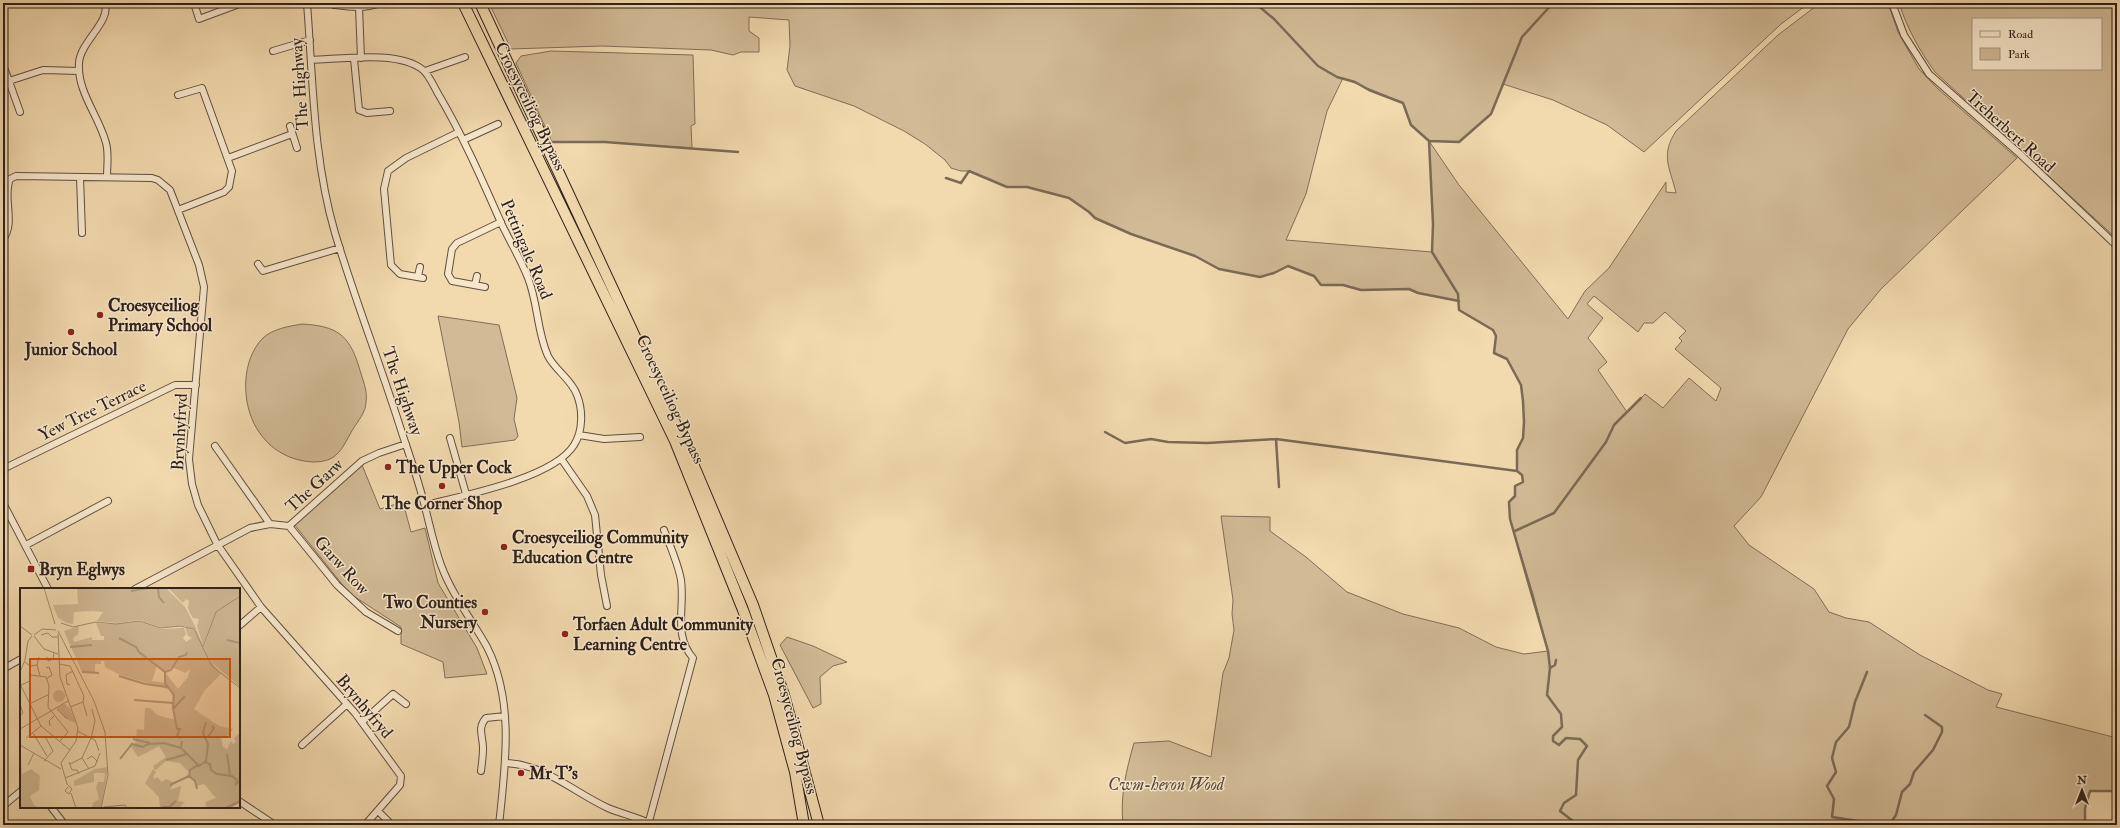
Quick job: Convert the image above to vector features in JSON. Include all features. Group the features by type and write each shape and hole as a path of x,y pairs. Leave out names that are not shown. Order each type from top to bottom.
{"highway":[{"name":"Croesyceiliog Bypass","path":"463,3 675,441 743,610 774,695 795,772 804,825"},
{"name":"Croesyceiliog Bypass","path":"480,3 683,440 753,604 784,696 819,825"}],"street":[{"path":"105,3 105,16 84,47 79,61 79,71 80,80 106,144 107,177"},
{"path":"194,3 199,19 242,3"},
{"name":"The Highway","path":"307,3 317,137 325,196 340,248 406,444 425,505 441,565 451,586 487,648 494,666 505,716 505,763 499,825"},
{"path":"334,5 359,7 371,6 380,3"},
{"name":"Treherbert Road","path":"1892,3 1904,34 1929,74 2020,154 2117,246"},
{"path":"359,7 357,58 359,110 367,113 390,111"},
{"path":"274,51 310,40"},
{"name":"Pettingale Road","path":"311,60 388,57 412,62 425,72 459,132 528,278 537,308 544,346 549,358 577,393 581,424 579,435 574,446 562,460 537,472 425,505"},
{"path":"425,72 465,57"},
{"path":"3,65 20,112"},
{"path":"9,81 43,70 79,71"},
{"path":"178,95 202,88 232,171 232,179 224,192 178,210"},
{"path":"463,140 498,124"},
{"path":"290,126 297,148"},
{"path":"420,266 420,277 400,274 391,265 384,188 388,171 406,158 459,132"},
{"path":"228,158 292,134"},
{"name":"Brynhyfryd","path":"3,179 10,179 16,176 107,177 158,180 170,190 199,265 204,287 190,446 190,473 198,505 217,544 261,607 362,722 401,776 400,785 365,825"},
{"path":"80,177 82,233"},
{"path":"3,239 8,228 7,186 10,179"},
{"path":"485,287 451,280 448,274 452,249 457,243 501,222"},
{"path":"258,264 263,271 340,248"},
{"path":"475,285 477,276"},
{"name":"Yew Tree Terrace","path":"3,469 175,385 196,385"},
{"path":"579,435 604,439 640,437"},
{"path":"450,438 466,494"},
{"name":"The Garw","path":"217,544 250,528 270,524 289,526 362,461 379,453 406,444"},
{"path":"215,446 270,524"},
{"path":"562,460 587,496 595,515 601,576 607,606"},
{"path":"26,545 108,501"},
{"path":"3,503 48,588"},
{"name":"Garw Row","path":"289,526 336,585 366,612 398,631"},
{"path":"505,763 518,763 538,768 608,808 650,824 693,658 683,640 680,626 681,580 664,530"},
{"path":"137,588 217,544"},
{"path":"240,625 261,607"},
{"path":"3,669 20,660"},
{"path":"362,722 393,694 406,704"},
{"path":"302,745 347,704"},
{"path":"481,771 483,747 480,727 482,722 486,718 505,716"},
{"path":"3,806 20,792"},
{"path":"240,802 275,825"},
{"path":"52,808 65,825"},
{"path":"378,811 392,825"}],"green space":[{"name":"Cwm-heron Wood","path":"489,3 1809,3 1781,24 1644,152 1607,125 1553,100 1503,84 1491,114 1459,142 1429,141 1459,185 1568,319 1585,291 1609,268 1666,182 1666,192 1676,193 1669,169 1667,155 1671,140 1676,131 1778,35 1820,3 1888,3 1898,32 1919,69 1937,88 2017,158 1881,289 1848,329 1761,497 1734,526 1749,545 1814,589 1829,612 1846,618 1869,622 1920,655 1988,690 2002,694 1996,707 2117,738 2117,791 2090,791 2085,808 2085,825 2054,825 2023,821 2022,825 1123,825 1122,804 1124,784 1134,743 1169,741 1211,757 1223,673 1229,658 1234,630 1232,614 1233,600 1221,516 1270,517 1270,531 1306,557 1347,592 1403,614 1459,628 1496,647 1524,654 1548,651 1533,594 1510,519 1509,502 1515,496 1515,486 1523,482 1522,475 1517,471 1517,450 1523,438 1524,422 1521,385 1507,359 1494,353 1496,336 1493,330 1459,310 1458,301 1418,293 1409,289 1361,290 1343,285 1321,285 1314,276 1288,266 1274,273 1260,277 1219,269 1195,256 1131,234 1095,218 1069,198 1027,187 1007,187 969,171 961,171 951,168 945,160 925,144 904,131 854,106 795,86 787,70 790,46 789,20 749,17 749,31 759,38 759,52 741,52 733,55 711,50 602,46 511,49","holes":["1343,78 1403,103 1411,125 1429,141 1433,224 1432,252 1286,240 1306,194 1327,111","1594,296 1638,332 1644,323 1653,323 1665,312 1686,331 1679,338 1682,341 1675,349 1721,388 1716,401 1689,378 1663,408 1645,394 1627,412 1598,370 1607,362 1588,338 1603,318 1587,304"]},
{"path":"1899,3 2117,3 2117,239 1935,72 1914,39"},
{"path":"551,51 693,55 695,124 691,126 692,148 605,142 552,142 516,63 521,56"},
{"path":"438,316 499,325 517,398 514,419 518,436 515,440 462,447 459,422"},
{"path":"302,324 324,327 340,334 346,339 355,356 366,393 366,406 363,413 341,449 332,458 321,462 305,461 289,457 268,443 257,429 252,419 246,395 247,370 256,347 263,338 276,330"},
{"path":"362,465 380,509 403,502 411,532 425,528 438,583 477,648 487,674 445,678 443,662 401,644 401,627 349,593 294,524"},
{"path":"787,637 813,646 847,662 833,666 820,677 821,704 813,708 780,645"}],"waterway":[{"path":"1255,3 1274,19 1318,66 1337,77 1355,82 1369,90 1403,103 1411,125 1429,141 1433,224 1432,252 1458,294 1459,310 1493,330 1496,336 1494,353 1507,359 1521,385 1524,422 1523,438 1517,450 1517,471 1522,475 1523,482 1515,486 1515,496 1509,502 1510,519 1548,651 1550,668 1547,695 1561,714 1562,727 1553,736 1553,741 1559,745 1566,738 1580,739 1587,746 1578,760 1576,795 1564,803 1560,811 1578,825"},
{"path":"1429,141 1459,142 1491,114 1522,37 1553,3"},
{"path":"552,142 605,142 738,152"},
{"path":"946,178 961,183 969,171 1007,187 1027,187 1069,198 1095,218 1131,234 1195,256 1219,269 1260,277 1274,273 1288,266 1314,276 1321,285 1343,285 1361,290 1409,289 1418,293 1459,301"},
{"path":"1515,531 1554,513 1606,442 1614,425 1641,398"},
{"path":"1105,432 1125,443 1151,439 1168,442 1207,443 1276,439 1517,471"},
{"path":"1276,439 1279,487"},
{"path":"1550,668 1555,665 1556,660"},
{"path":"1859,825 1858,821 1832,817 1834,799 1827,786 1836,772 1832,758 1836,742 1849,727 1855,702 1867,672"},
{"path":"1889,825 1896,815 1902,792 1910,784 1914,772 1933,750 1942,732 1942,727 1925,715"},
{"path":"2085,825 2085,808 2090,791 2117,791"}],"place":[{"name":"Croesyceiliog Primary School","path":"100,315"},
{"name":"Junior School","path":"71,332"},
{"name":"The Upper Cock","path":"388,467"},
{"name":"The Corner Shop","path":"442,486"},
{"name":"Croesyceiliog Community Education Centre","path":"504,547"},
{"name":"Bryn Eglwys","path":"31,569"},
{"name":"Two Counties Nursery","path":"485,612"},
{"name":"Torfaen Adult Community Learning Centre","path":"565,634"},
{"name":"Mr T's","path":"521,773"}]}
